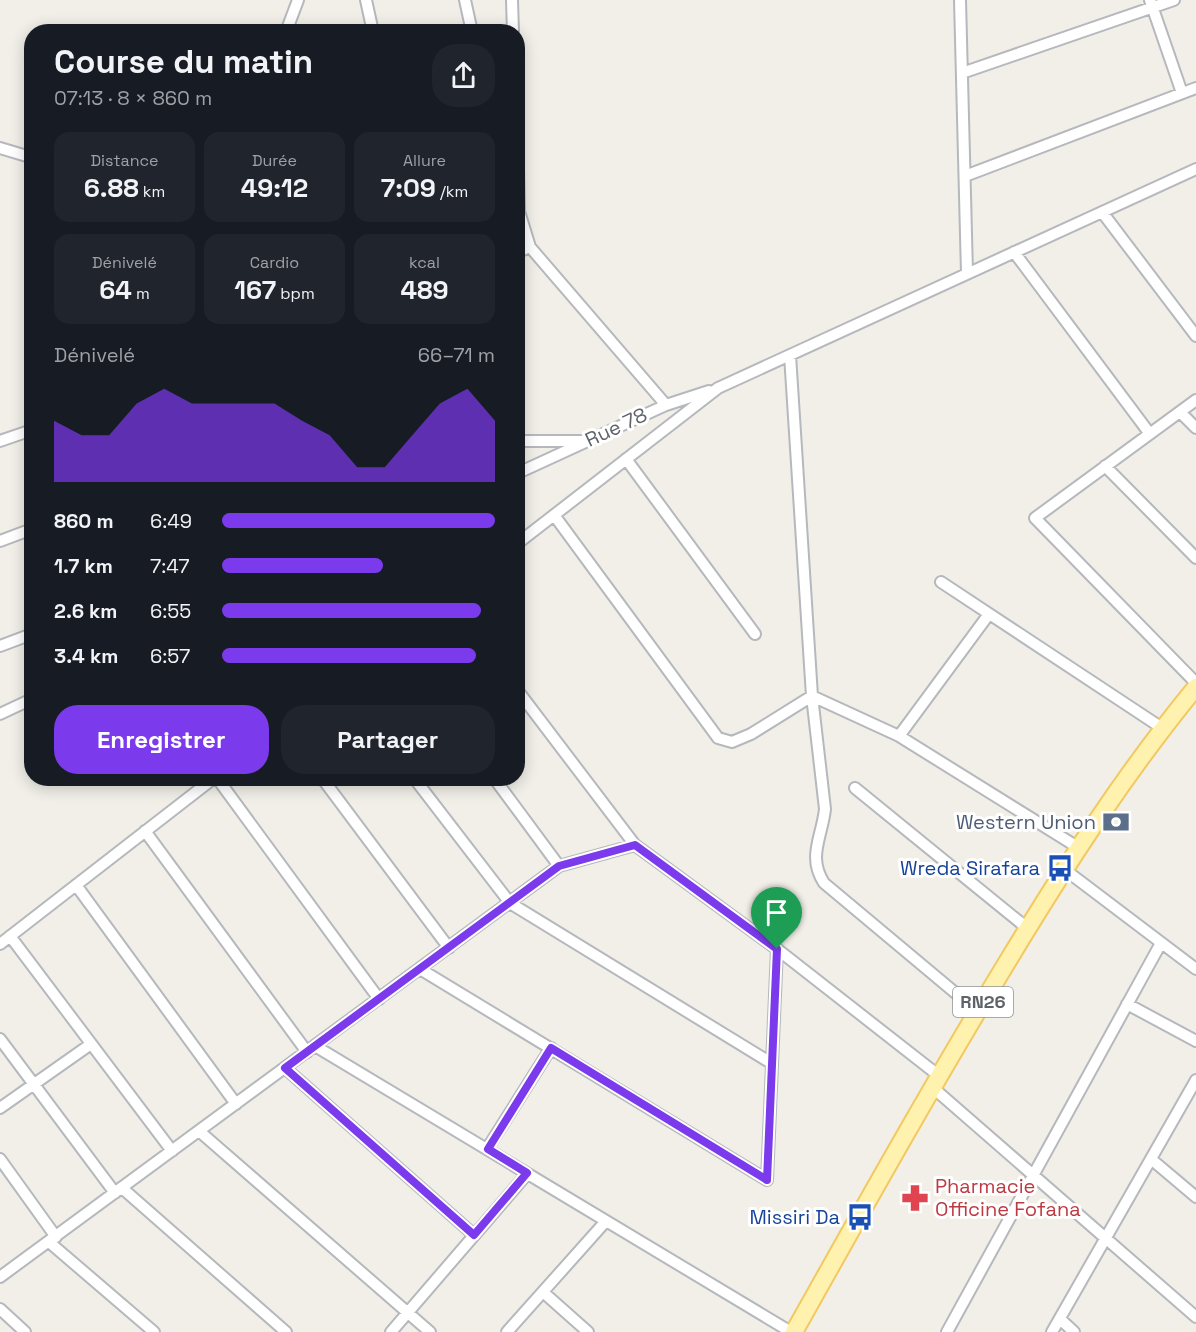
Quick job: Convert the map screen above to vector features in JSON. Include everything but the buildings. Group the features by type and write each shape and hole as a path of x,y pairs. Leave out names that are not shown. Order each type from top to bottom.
{"main road":[{"name":"RN26","path":"792,1332 934,1081 1064,868 1162,728 1196,685"}],"street":[{"path":"289,24 297,0"},
{"path":"366,0 371,24"},
{"path":"465,0 470,24"},
{"path":"512,0 513,24"},
{"path":"960,0 968,273"},
{"path":"962,72 1151,4 1174,0"},
{"path":"1151,4 1182,93"},
{"path":"965,177 1196,88"},
{"path":"0,148 24,155"},
{"path":"525,538 718,388 1196,169"},
{"path":"1102,212 1196,336"},
{"path":"525,232 530,248 666,405"},
{"path":"525,250 530,248"},
{"path":"1014,252 1150,434"},
{"path":"790,355 812,696 825,809 814,861 817,873 824,883 977,1011"},
{"name":"Rue 78","path":"525,470 666,405 718,388"},
{"path":"1196,399 1035,518 1196,685"},
{"path":"1180,412 1196,428"},
{"path":"0,441 24,433"},
{"path":"525,441 587,441"},
{"path":"626,459 755,634"},
{"path":"1105,466 1196,558"},
{"path":"554,515 718,738 732,742 741,738 812,696"},
{"path":"0,541 24,532"},
{"path":"941,582 1162,728"},
{"path":"899,736 989,614"},
{"path":"0,646 24,637"},
{"path":"812,696 899,736 1079,848"},
{"path":"525,700 635,845 777,949 934,1081 1034,1174 1196,1317"},
{"path":"0,714 24,703"},
{"path":"0,944 204,786"},
{"path":"221,786 379,999"},
{"path":"328,786 449,948"},
{"path":"420,786 510,903 771,1063"},
{"path":"500,786 559,866"},
{"path":"855,788 1028,928"},
{"path":"145,831 311,1049 488,1149 792,1332"},
{"path":"0,1278 559,866 635,845"},
{"path":"1064,868 1196,969"},
{"path":"76,885 236,1104"},
{"path":"10,936 172,1151"},
{"path":"947,1332 1161,943"},
{"path":"420,969 767,1180 777,949"},
{"path":"1127,1004 1196,1041"},
{"path":"0,1039 118,1190 286,1332"},
{"path":"0,1108 91,1044"},
{"path":"488,1149 551,1048"},
{"path":"285,1068 474,1235"},
{"path":"1052,1332 1196,1080"},
{"path":"199,1131 429,1332"},
{"path":"0,1159 52,1239 154,1332"},
{"path":"1151,1159 1196,1197"},
{"path":"391,1332 527,1173"},
{"path":"507,1332 606,1221"},
{"path":"543,1292 588,1332"},
{"path":"0,1309 25,1332"},
{"path":"1059,1319 1074,1332"}],"place":[{"name":"Western Union","path":"1116,822"},
{"name":"Wreda Sirafara","path":"1060,868"},
{"name":"Pharmacie Officine Fofana","path":"915,1198"},
{"name":"Missiri Da","path":"860,1217"}],"route":[{"path":"635,845 777,949 767,1180 551,1048 488,1149 527,1173 474,1235 285,1068 559,866 635,845"}]}
